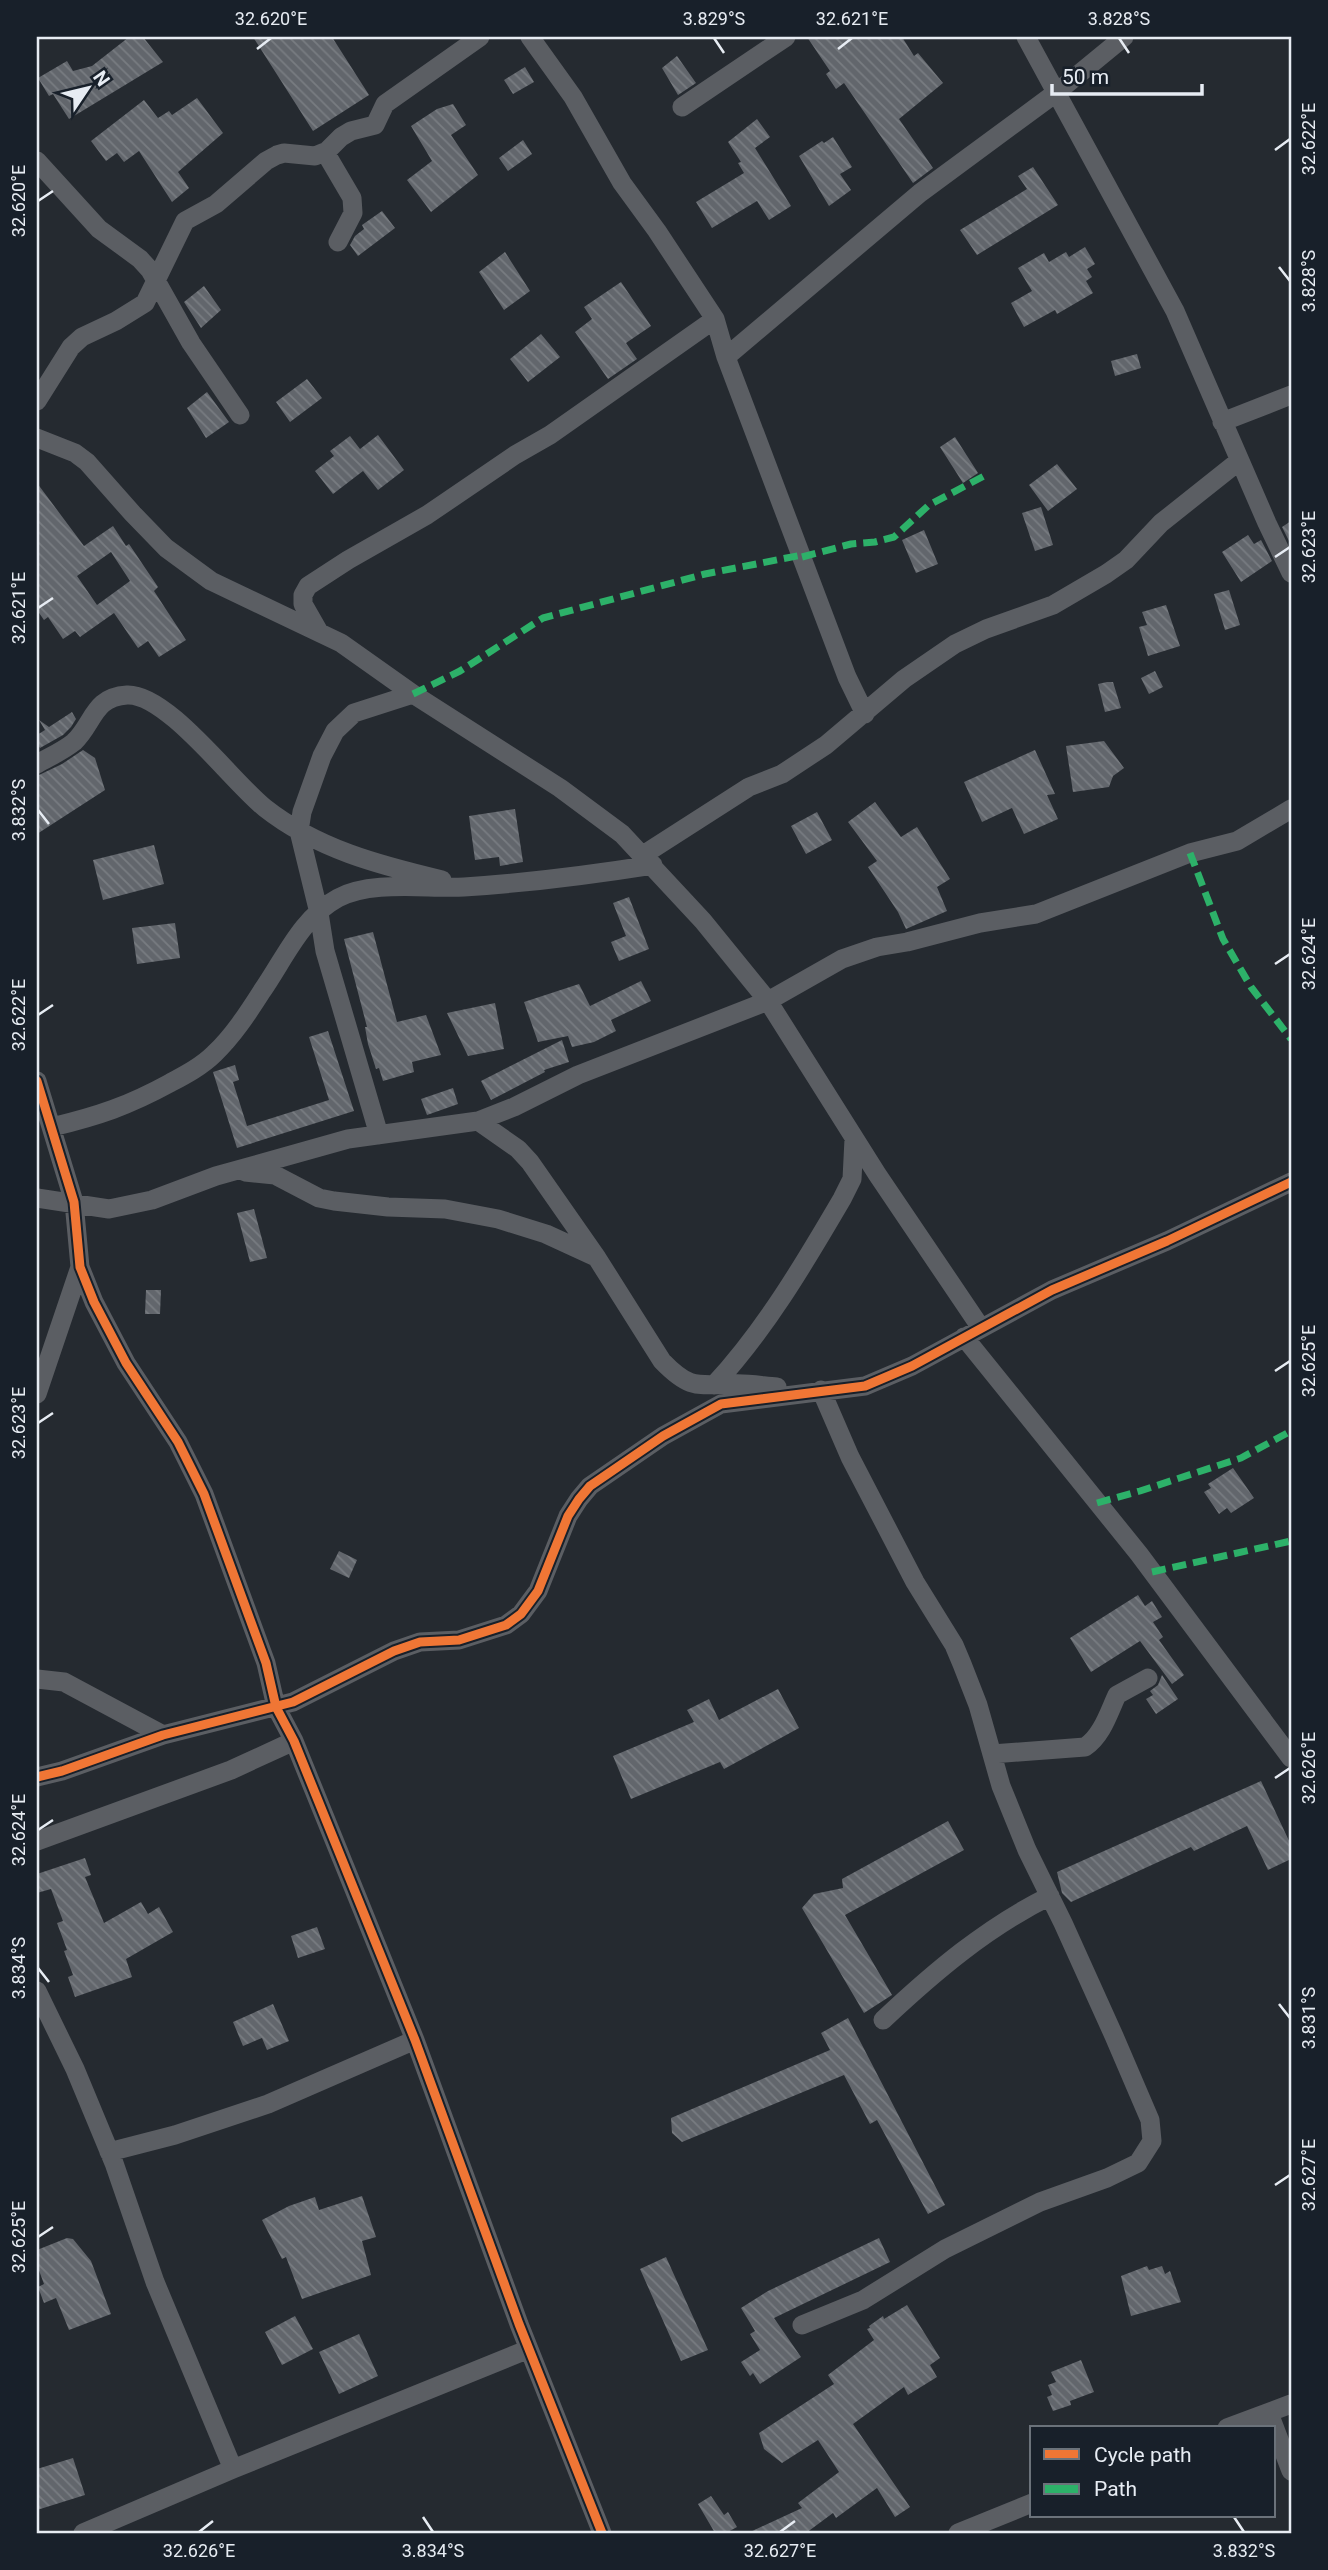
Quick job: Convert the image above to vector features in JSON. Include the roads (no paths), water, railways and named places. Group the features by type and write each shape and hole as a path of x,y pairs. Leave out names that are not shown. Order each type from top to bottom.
{"street":[{"path":"37,401 71,347 82,337 124,317 145,303 185,221 215,204 266,161 277,155 284,153 315,156 325,152 341,136 375,125 385,104 480,37"},
{"path":"530,37 573,97 622,183 715,319 726,358 847,677 865,714"},
{"path":"682,107 786,37"},
{"path":"1026,37 1175,311 1291,573"},
{"path":"726,358 919,193 1057,92 1124,37"},
{"path":"325,152 352,198 353,213 338,242"},
{"path":"37,161 99,229 140,259 156,279 191,342 240,415"},
{"path":"319,633 303,604 303,595 308,586 427,515 515,455 550,435 715,319"},
{"path":"1222,422 1291,395"},
{"path":"37,438 75,453 87,462 158,540 192,568 211,580 341,643 413,694 560,788 622,834 648,860 737,960 768,1001 972,1332 1291,1758"},
{"path":"52,1127 99,1116 133,1103 192,1071 214,1055 263,990 302,928 336,899 371,888 467,887 547,881 648,860 749,787 782,774 826,745 904,679 955,644 986,629 1053,605 1106,574 1125,560 1161,523 1240,461"},
{"path":"379,1135 349,1041 325,950 299,831 302,812 322,756 335,731 355,713 413,694"},
{"path":"37,764 72,743 85,730 99,705 111,698 129,695 147,701 193,733 226,772 264,808 299,831 331,848 410,873 467,887"},
{"path":"37,1198 109,1209 120,1208 152,1200 233,1171 348,1139 478,1121 514,1107 578,1075 768,1001 842,959 877,947 979,923 1036,914 1190,853 1237,841 1291,810"},
{"path":"37,1082 74,1202 80,1267 94,1302 126,1363 178,1442 204,1494 266,1663 276,1707 294,1741 415,2040 529,2348 602,2533"},
{"path":"478,1121 517,1149 530,1162 597,1258 662,1361 674,1373 700,1387 735,1384 819,1390"},
{"path":"714,1385 734,1365 769,1317 842,1199 852,1179 855,1139"},
{"path":"233,1171 275,1175 319,1198 334,1201 388,1208 445,1209 498,1219 546,1234 597,1258"},
{"path":"37,1777 62,1771 163,1735 276,1707 306,1696 394,1651 420,1642 459,1640 506,1625 521,1614 538,1591 568,1516 590,1486 663,1436 721,1404 872,1383 912,1366 1052,1290 1167,1241 1291,1182"},
{"path":"37,1394 80,1267"},
{"path":"37,1358 54,1346"},
{"path":"802,2325 863,2300 946,2249 1040,2202 1107,2178 1138,2163 1152,2141 1150,2120 1027,1850 1001,1786 978,1705 958,1655 915,1582 850,1457 819,1390"},
{"path":"992,1754 1085,1747 1093,1740 1110,1713 1117,1695 1148,1678"},
{"path":"37,1679 64,1682 163,1735"},
{"path":"37,1841 207,1779 294,1741"},
{"path":"883,2020 937,1971 984,1934 1011,1916 1050,1896"},
{"path":"37,1990 75,2069 109,2152 156,2282 233,2469"},
{"path":"109,2152 175,2135 268,2104 415,2040"},
{"path":"83,2533 529,2348"},
{"path":"1233,2426 1291,2404"},
{"path":"1269,2413 1274,2426"},
{"path":"1276,2431 1291,2471"},
{"path":"958,2533 1030,2504"}]}
